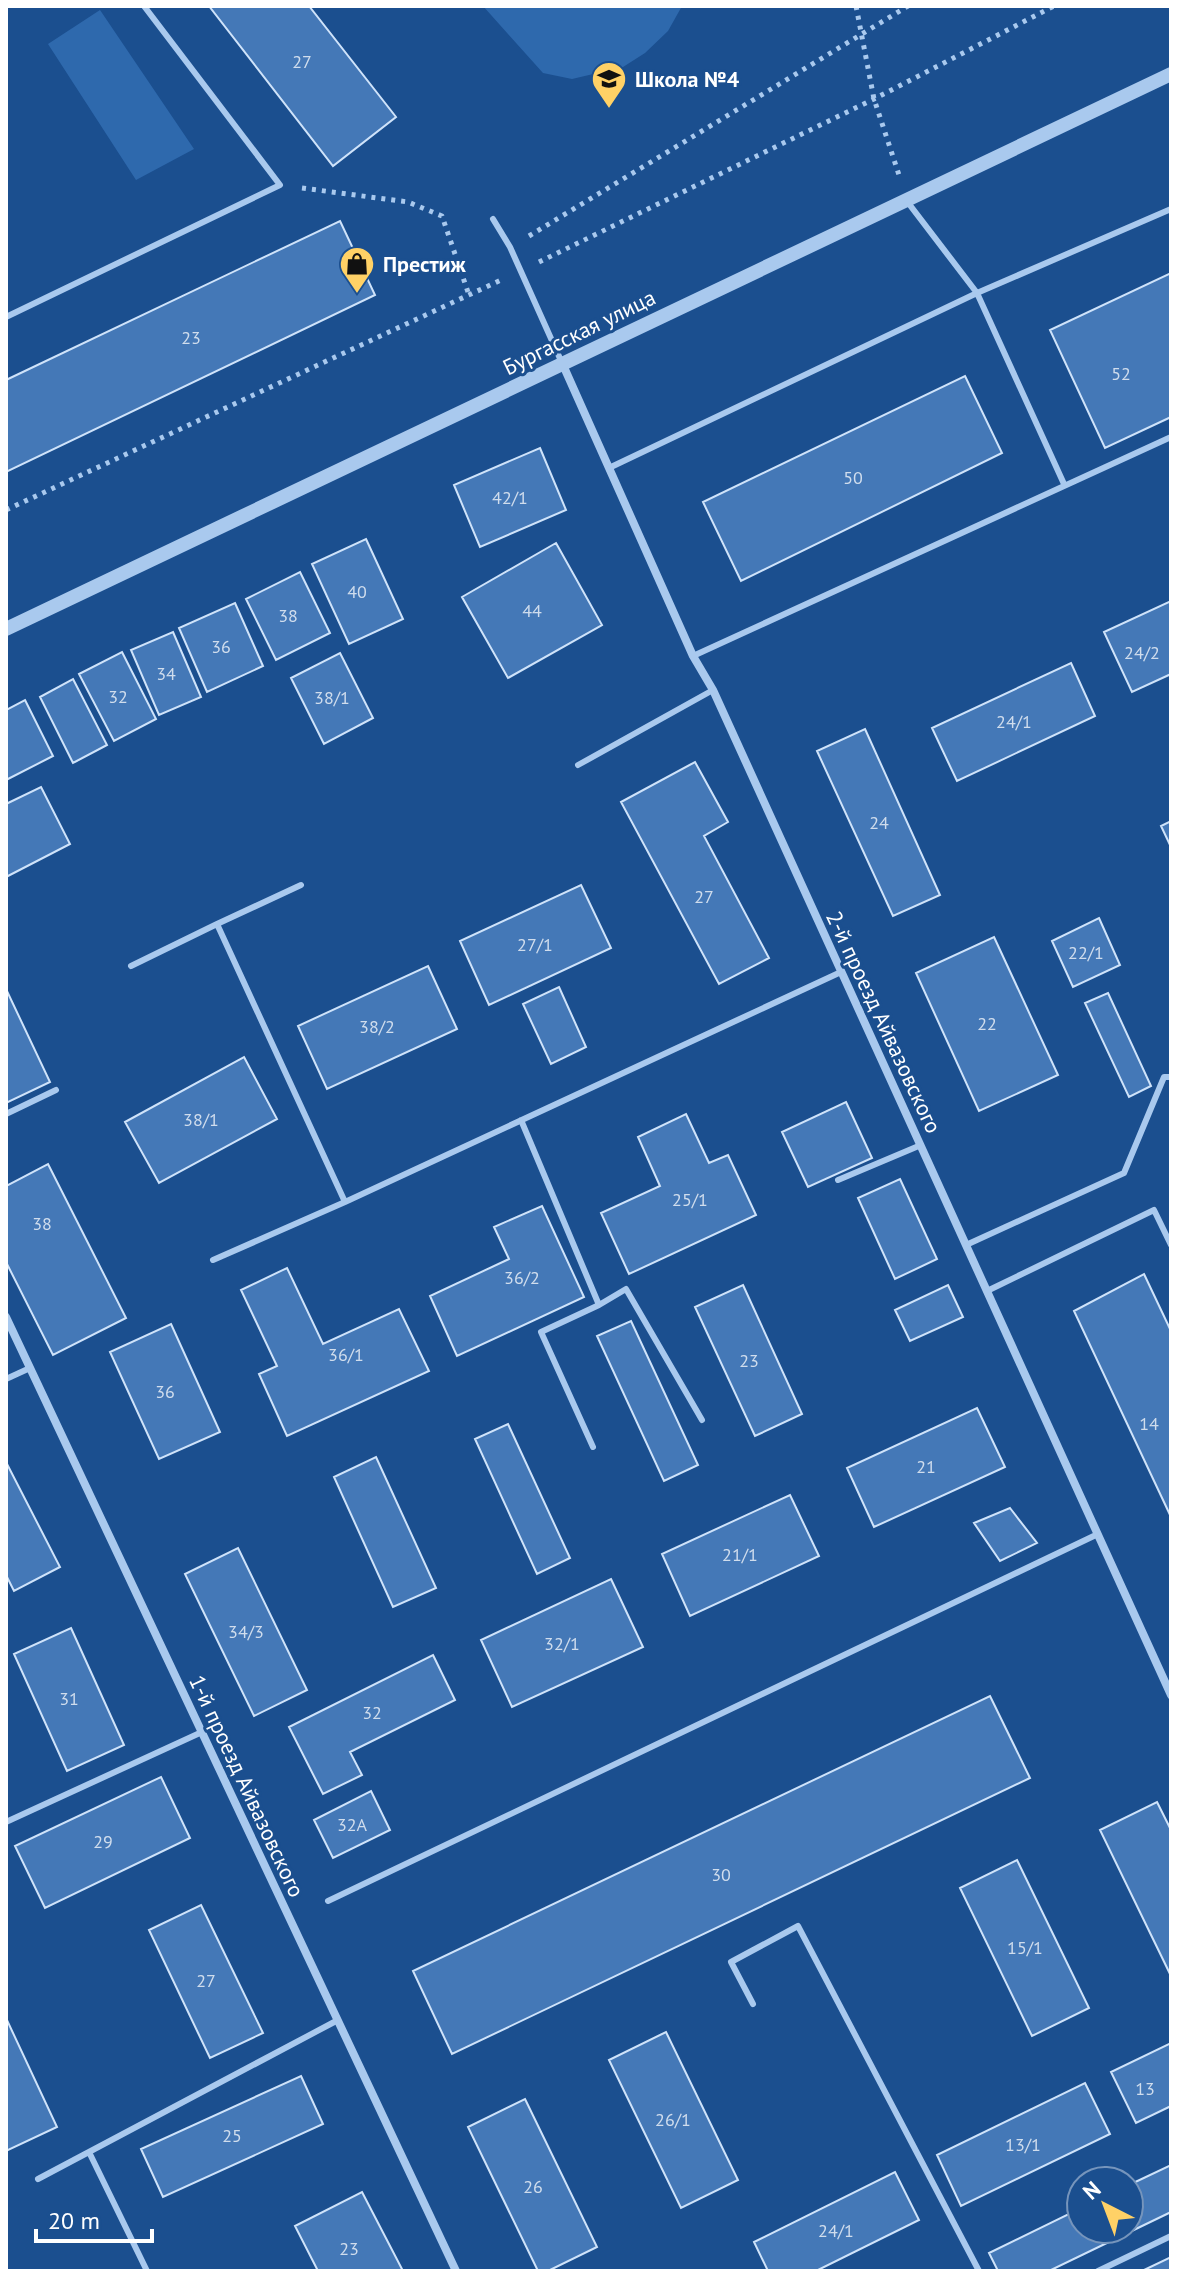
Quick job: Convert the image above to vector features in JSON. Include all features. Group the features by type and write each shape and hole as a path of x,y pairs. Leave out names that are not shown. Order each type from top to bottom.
{"street":[{"name":"Бургасская улица","path":"6,629 1171,74"},
{"name":"2-й проезд Айвазовского","path":"563,365 693,656 713,690 1171,1695"},
{"name":"1-й проезд Айвазовского","path":"6,1317 456,2271"}],"lane":[{"path":"6,317 280,185 144,6"},
{"path":"906,200 977,293 1064,484"},
{"path":"611,467 977,293 1171,209"},
{"path":"493,219 510,247 563,365"},
{"path":"693,656 1171,437"},
{"path":"578,765 713,690"},
{"path":"131,966 301,885"},
{"path":"217,924 345,1202"},
{"path":"213,1260 841,972"},
{"path":"966,1245 1124,1173 1164,1077 1171,1077"},
{"path":"6,1114 56,1090"},
{"path":"521,1120 599,1305"},
{"path":"838,1180 921,1145"},
{"path":"987,1291 1154,1210 1171,1245"},
{"path":"593,1447 541,1332 626,1289 702,1420"},
{"path":"6,1379 30,1368"},
{"path":"328,1901 1098,1534"},
{"path":"6,1822 202,1732"},
{"path":"753,2004 731,1962 798,1926 979,2271"},
{"path":"38,2179 338,2020"},
{"path":"89,2152 147,2271"},
{"path":"1098,2271 1171,2236"}],"path":[{"path":"856,6 874,99 906,200"},
{"path":"510,247 908,6"},
{"path":"280,185 408,202 442,216 469,295"}],"shaded area":[{"path":"483,6 682,6 668,31 645,53 623,67 572,79 543,73"},
{"path":"100,10 194,149 136,180 48,44"}],"building":[{"path":"209,6 309,6 396,117 333,166"},
{"path":"340,221 375,295 6,472 6,380"},
{"path":"1171,273 1171,417 1105,448 1050,330"},
{"path":"965,376 1002,453 741,581 703,502"},
{"path":"540,448 566,510 480,547 454,485"},
{"path":"366,539 403,619 349,644 312,564"},
{"path":"556,543 602,625 508,678 462,597"},
{"path":"300,572 330,633 276,660 246,599"},
{"path":"1171,601 1171,674 1132,692 1104,632"},
{"path":"235,603 263,666 207,692 179,628"},
{"path":"173,632 201,697 159,715 131,650"},
{"path":"122,652 156,719 114,741 79,674"},
{"path":"340,653 373,718 324,744 291,678"},
{"path":"1071,663 1095,716 957,781 932,728"},
{"path":"73,679 107,745 73,763 40,697"},
{"path":"25,700 53,756 6,780 6,710"},
{"path":"865,729 940,895 893,916 817,751"},
{"path":"695,762 728,822 704,836 769,958 719,984 621,802"},
{"path":"41,787 70,844 6,877 6,804"},
{"path":"1171,821 1171,847 1161,826"},
{"path":"581,885 611,948 489,1005 460,941"},
{"path":"1099,918 1120,965 1073,987 1052,941"},
{"path":"994,937 1058,1075 979,1111 916,973"},
{"path":"428,966 457,1029 327,1089 298,1026"},
{"path":"559,987 586,1047 551,1064 523,1004"},
{"path":"6,989 50,1082 6,1103"},
{"path":"1108,993 1151,1086 1129,1097 1085,1003"},
{"path":"244,1057 277,1119 159,1183 125,1122"},
{"path":"846,1102 872,1158 808,1187 782,1132"},
{"path":"686,1114 709,1163 728,1155 756,1215 629,1274 601,1213 660,1186 638,1137"},
{"path":"48,1164 126,1318 53,1355 6,1262 6,1186"},
{"path":"900,1179 937,1259 895,1279 858,1198"},
{"path":"542,1206 584,1297 457,1356 430,1296 509,1259 494,1227"},
{"path":"287,1268 323,1344 399,1309 429,1371 287,1436 259,1374 277,1366 241,1290"},
{"path":"1144,1274 1171,1331 1171,1517 1074,1311"},
{"path":"743,1285 802,1414 755,1436 695,1307"},
{"path":"948,1285 963,1317 910,1341 895,1310"},
{"path":"631,1321 698,1465 664,1481 597,1336"},
{"path":"171,1324 220,1432 159,1459 110,1352"},
{"path":"977,1408 1005,1467 874,1527 847,1468"},
{"path":"508,1424 570,1558 537,1574 475,1439"},
{"path":"376,1457 436,1588 393,1607 334,1477"},
{"path":"6,1462 60,1567 14,1591 6,1575"},
{"path":"790,1495 819,1556 690,1616 662,1554"},
{"path":"1010,1508 1037,1543 1000,1561 974,1523"},
{"path":"238,1548 307,1690 254,1716 185,1574"},
{"path":"611,1579 643,1647 512,1707 481,1640"},
{"path":"71,1628 124,1745 67,1771 14,1654"},
{"path":"433,1655 455,1700 350,1752 362,1775 323,1794 289,1727"},
{"path":"990,1696 1030,1778 452,2054 413,1971"},
{"path":"161,1777 190,1838 45,1908 15,1846"},
{"path":"371,1791 390,1830 333,1858 314,1820"},
{"path":"1157,1802 1171,1830 1171,1976 1100,1830"},
{"path":"1017,1860 1089,2008 1032,2036 960,1888"},
{"path":"201,1905 263,2033 210,2058 149,1930"},
{"path":"6,2018 57,2127 6,2151"},
{"path":"666,2032 738,2180 681,2208 609,2060"},
{"path":"1171,2043 1171,2106 1136,2123 1111,2072"},
{"path":"301,2076 323,2124 163,2197 141,2149"},
{"path":"1085,2083 1110,2134 961,2206 937,2155"},
{"path":"525,2099 597,2247 548,2271 538,2271 468,2127"},
{"path":"1171,2165 1171,2212 1145,2225 1145,2177"},
{"path":"895,2172 919,2220 816,2271 768,2271 754,2242"},
{"path":"362,2192 403,2271 318,2271 295,2226"},
{"path":"1065,2216 1065,2245 1103,2245 1049,2271 998,2271 989,2253"},
{"path":"1171,2257 1171,2271 1142,2271"}],"place":[{"name":"Школа №4","path":"609,110"},
{"name":"Престиж","path":"357,295"}]}
